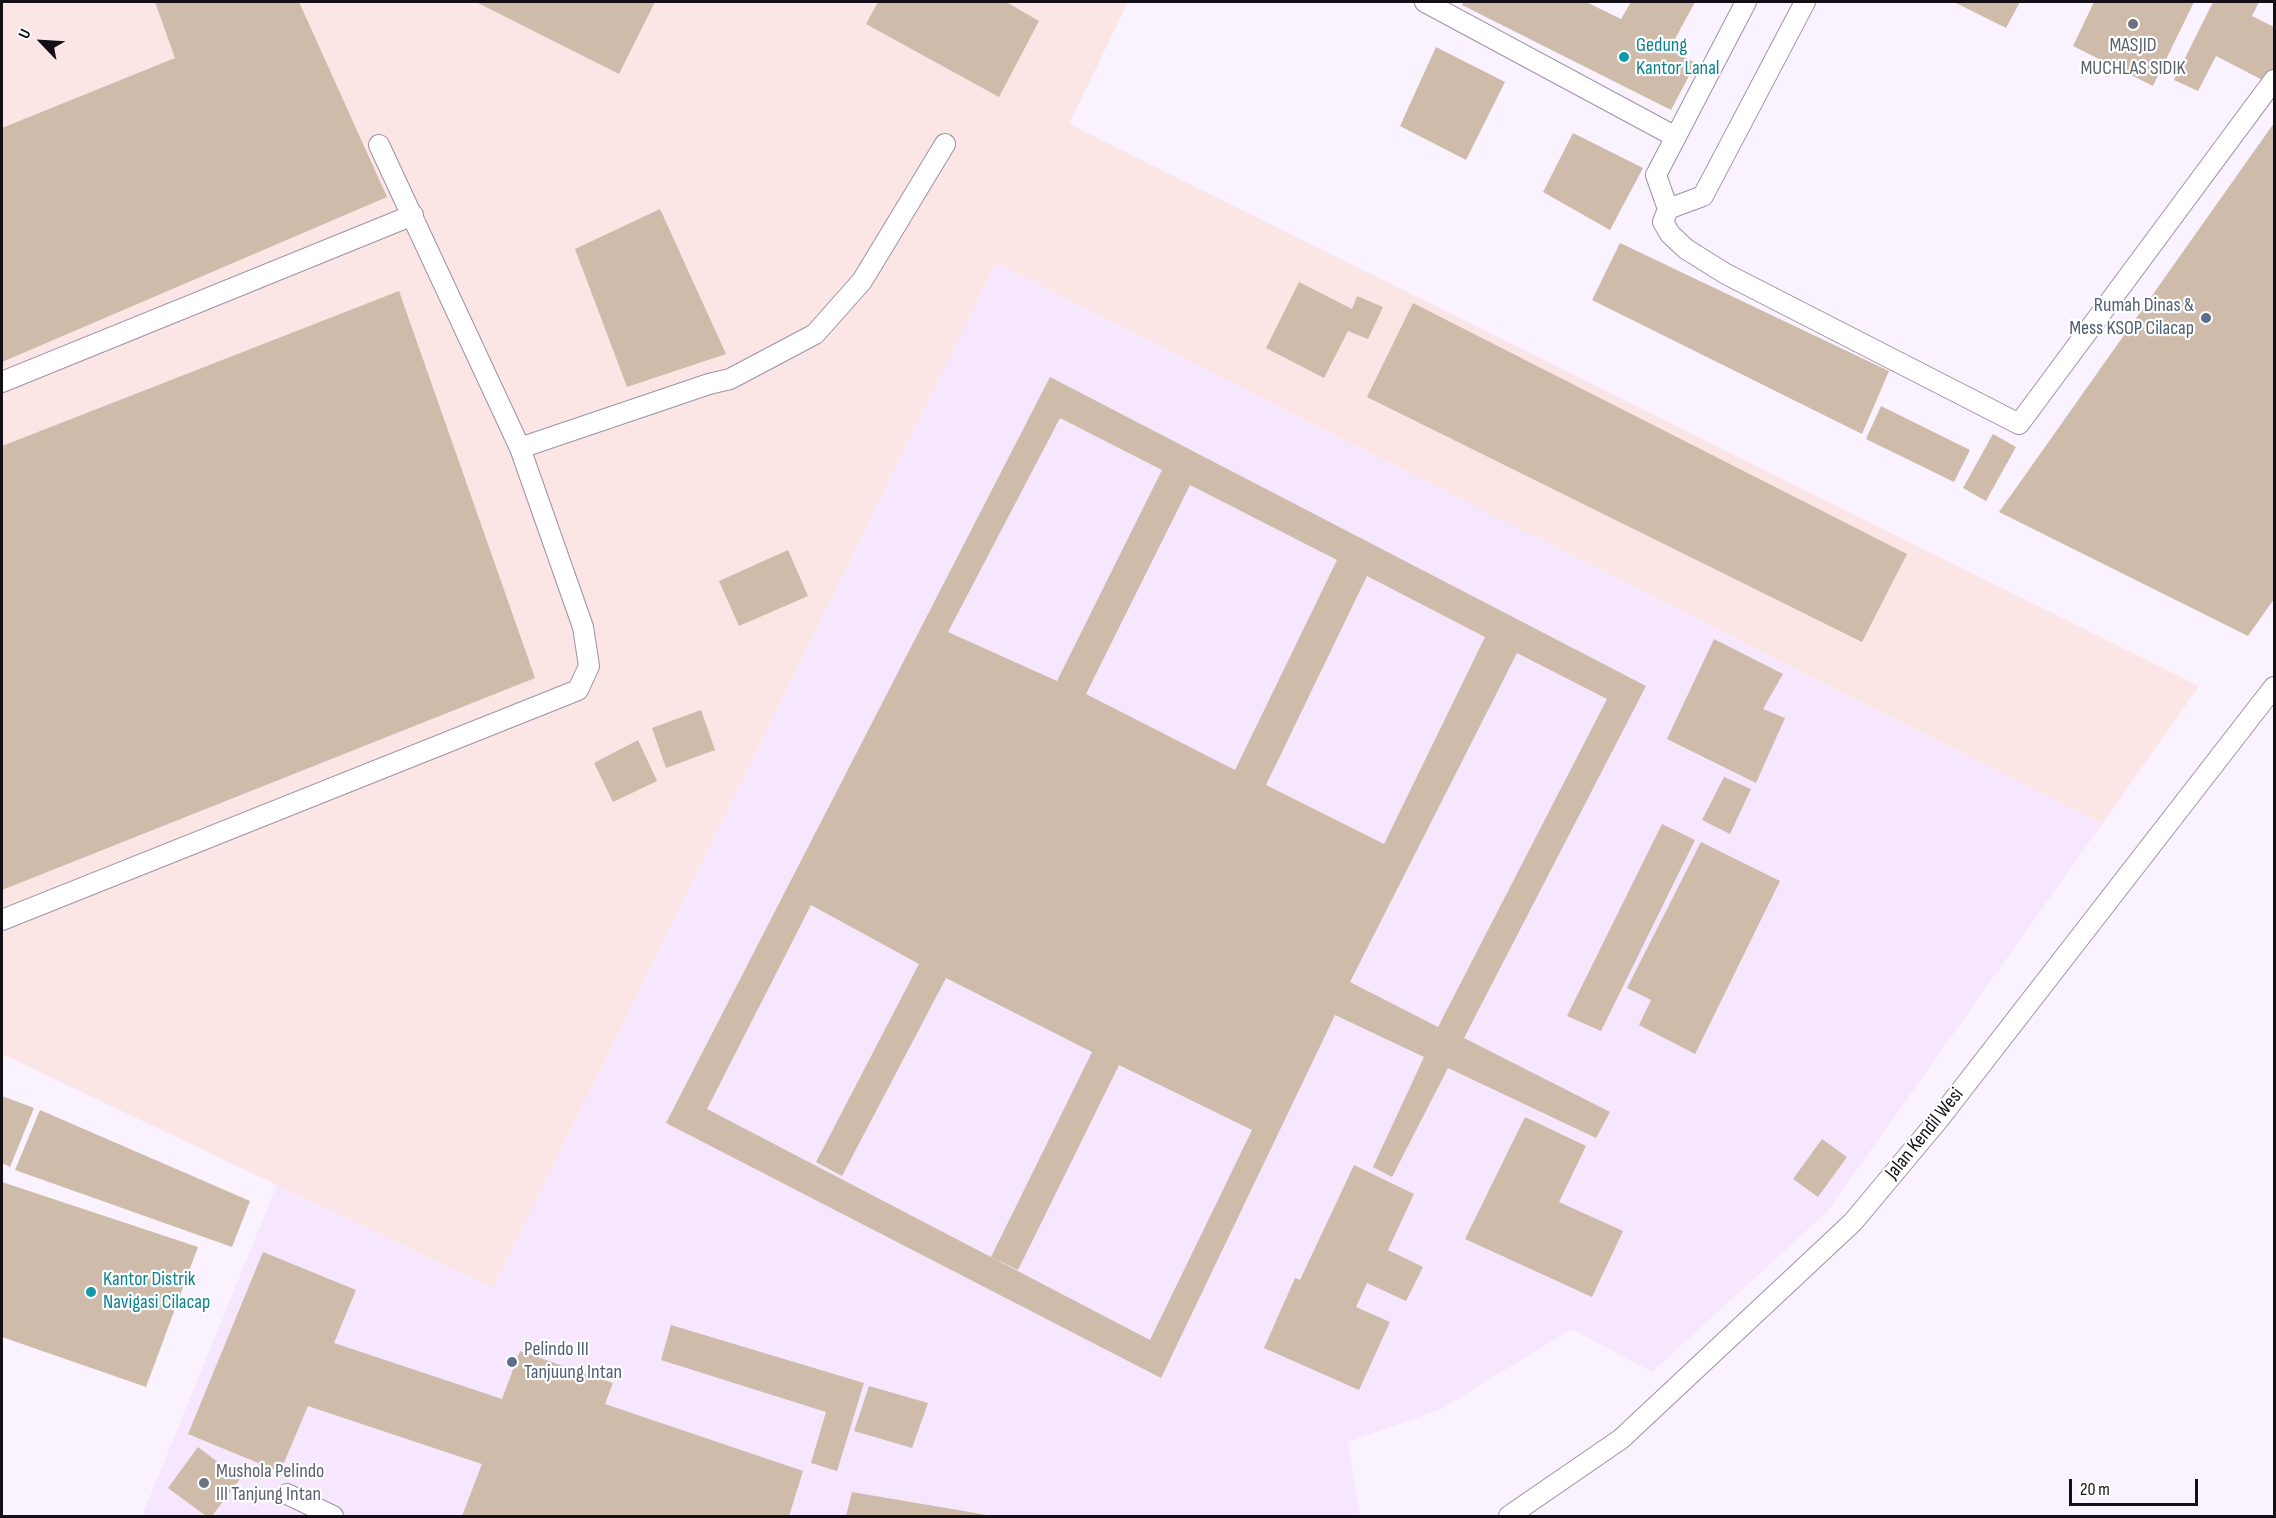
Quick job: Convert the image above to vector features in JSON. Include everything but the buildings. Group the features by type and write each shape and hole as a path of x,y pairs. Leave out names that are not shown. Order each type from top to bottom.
{"lane":[{"path":"1425,2 1676,137"},
{"path":"1746,2 1656,175 1668,209 1663,222 1670,234 1686,249 1726,274 2019,424 2274,80"},
{"path":"1668,209 1703,196 1804,2"},
{"path":"520,448 709,384 730,379 815,334 862,281 945,144"},
{"path":"2,920 578,690 589,666 583,627 520,448 379,145"},
{"path":"2,382 413,215"},
{"name":"Jalan Kendil Wesi","path":"1509,1516 1621,1439 1853,1222 1939,1119 2274,687"},
{"path":"287,1494 333,1516"}],"shaded area":[{"path":"2,2 1128,2 1069,124 2199,686 2102,824 996,263 493,1288 2,1054"},
{"path":"996,263 2102,824 1827,1212 1652,1372 1572,1329 1439,1410 1348,1442 1360,1516 142,1516 277,1185 493,1288"}],"place":[{"name":"MASJID MUCHLAS SIDIK","path":"2133,24"},
{"name":"Gedung Kantor Lanal","path":"1624,57"},
{"name":"Rumah Dinas & Mess KSOP Cilacap","path":"2206,318"},
{"name":"Kantor Distrik Navigasi Cilacap","path":"91,1292"},
{"name":"Pelindo III Tanjuung Intan","path":"512,1362"},
{"name":"Mushola Pelindo III Tanjung Intan","path":"204,1483"}]}
